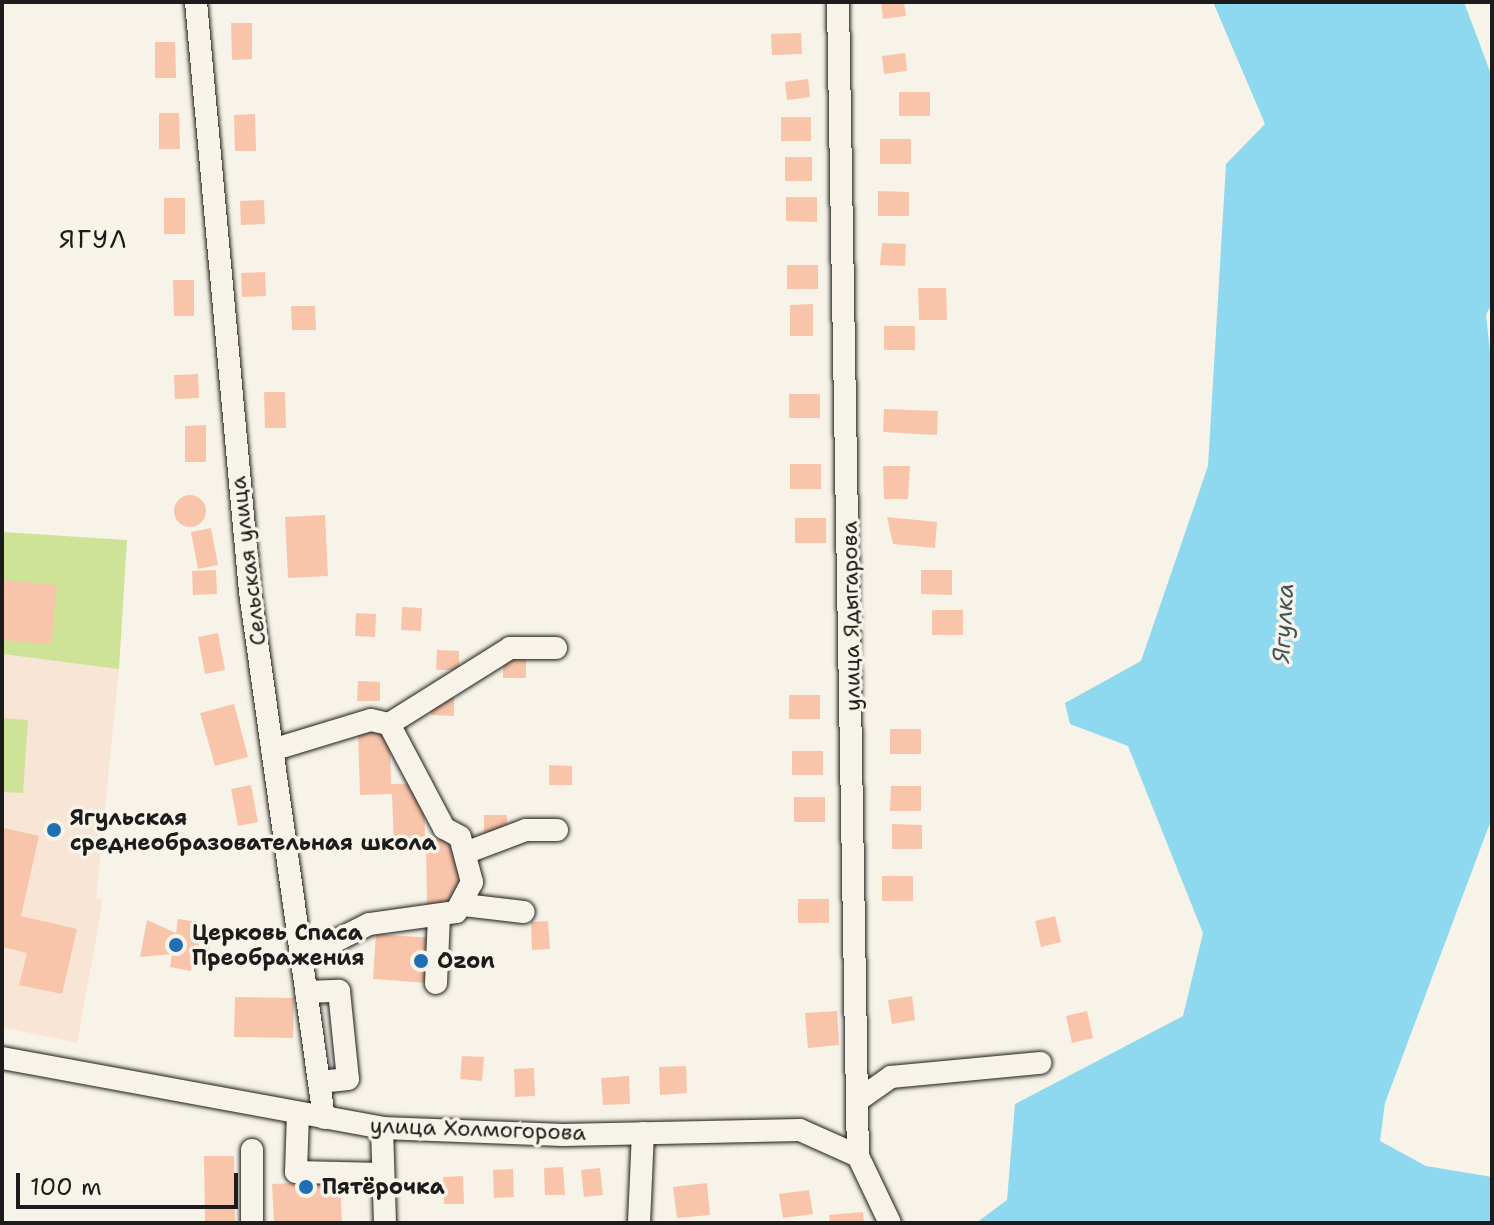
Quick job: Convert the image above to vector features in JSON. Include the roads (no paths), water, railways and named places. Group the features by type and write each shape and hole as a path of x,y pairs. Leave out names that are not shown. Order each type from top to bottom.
{"street":[{"name":"Сельская улица","path":"196,2 212,231 272,750 324,1118"},
{"name":"улица Ядыгарова","path":"838,2 861,1098 858,1156 890,1223"},
{"path":"272,750 371,720 389,724 510,648 556,648"},
{"path":"389,724 424,779 438,818 460,837 472,882 464,905"},
{"path":"465,853 526,830 557,830"},
{"path":"302,958 369,924 439,916 464,905 524,912"},
{"path":"436,983 439,916"},
{"path":"306,992 339,991 348,1079 319,1082"},
{"name":"улица Холмогорова","path":"2,1058 382,1128 643,1133 800,1130 858,1156"},
{"path":"861,1098 891,1077 1040,1063"},
{"path":"298,1113 296,1172 383,1174"},
{"path":"382,1128 385,1223"},
{"path":"639,1223 643,1133"},
{"path":"252,1150 252,1223"}],"water":[{"name":"Ягулка","path":"1213,2 1464,2 1492,77 1492,303 1486,315 1492,370 1490,823 1385,1103 1380,1141 1426,1166 1492,1177 1492,1223 976,1223 1007,1200 1015,1104 1183,1016 1203,933 1128,746 1070,724 1065,703 1141,661 1208,466 1226,164 1265,124"}],"place":[{"name":"Ягульская среднеобразовательная школа","path":"54,830"},
{"name":"Церковь Спаса Преображения","path":"176,945"},
{"name":"Ozon","path":"421,961"},
{"name":"Пятёрочка","path":"306,1187"}],"district":[{"name":"ЯГУЛ","path":"94,239"}]}
